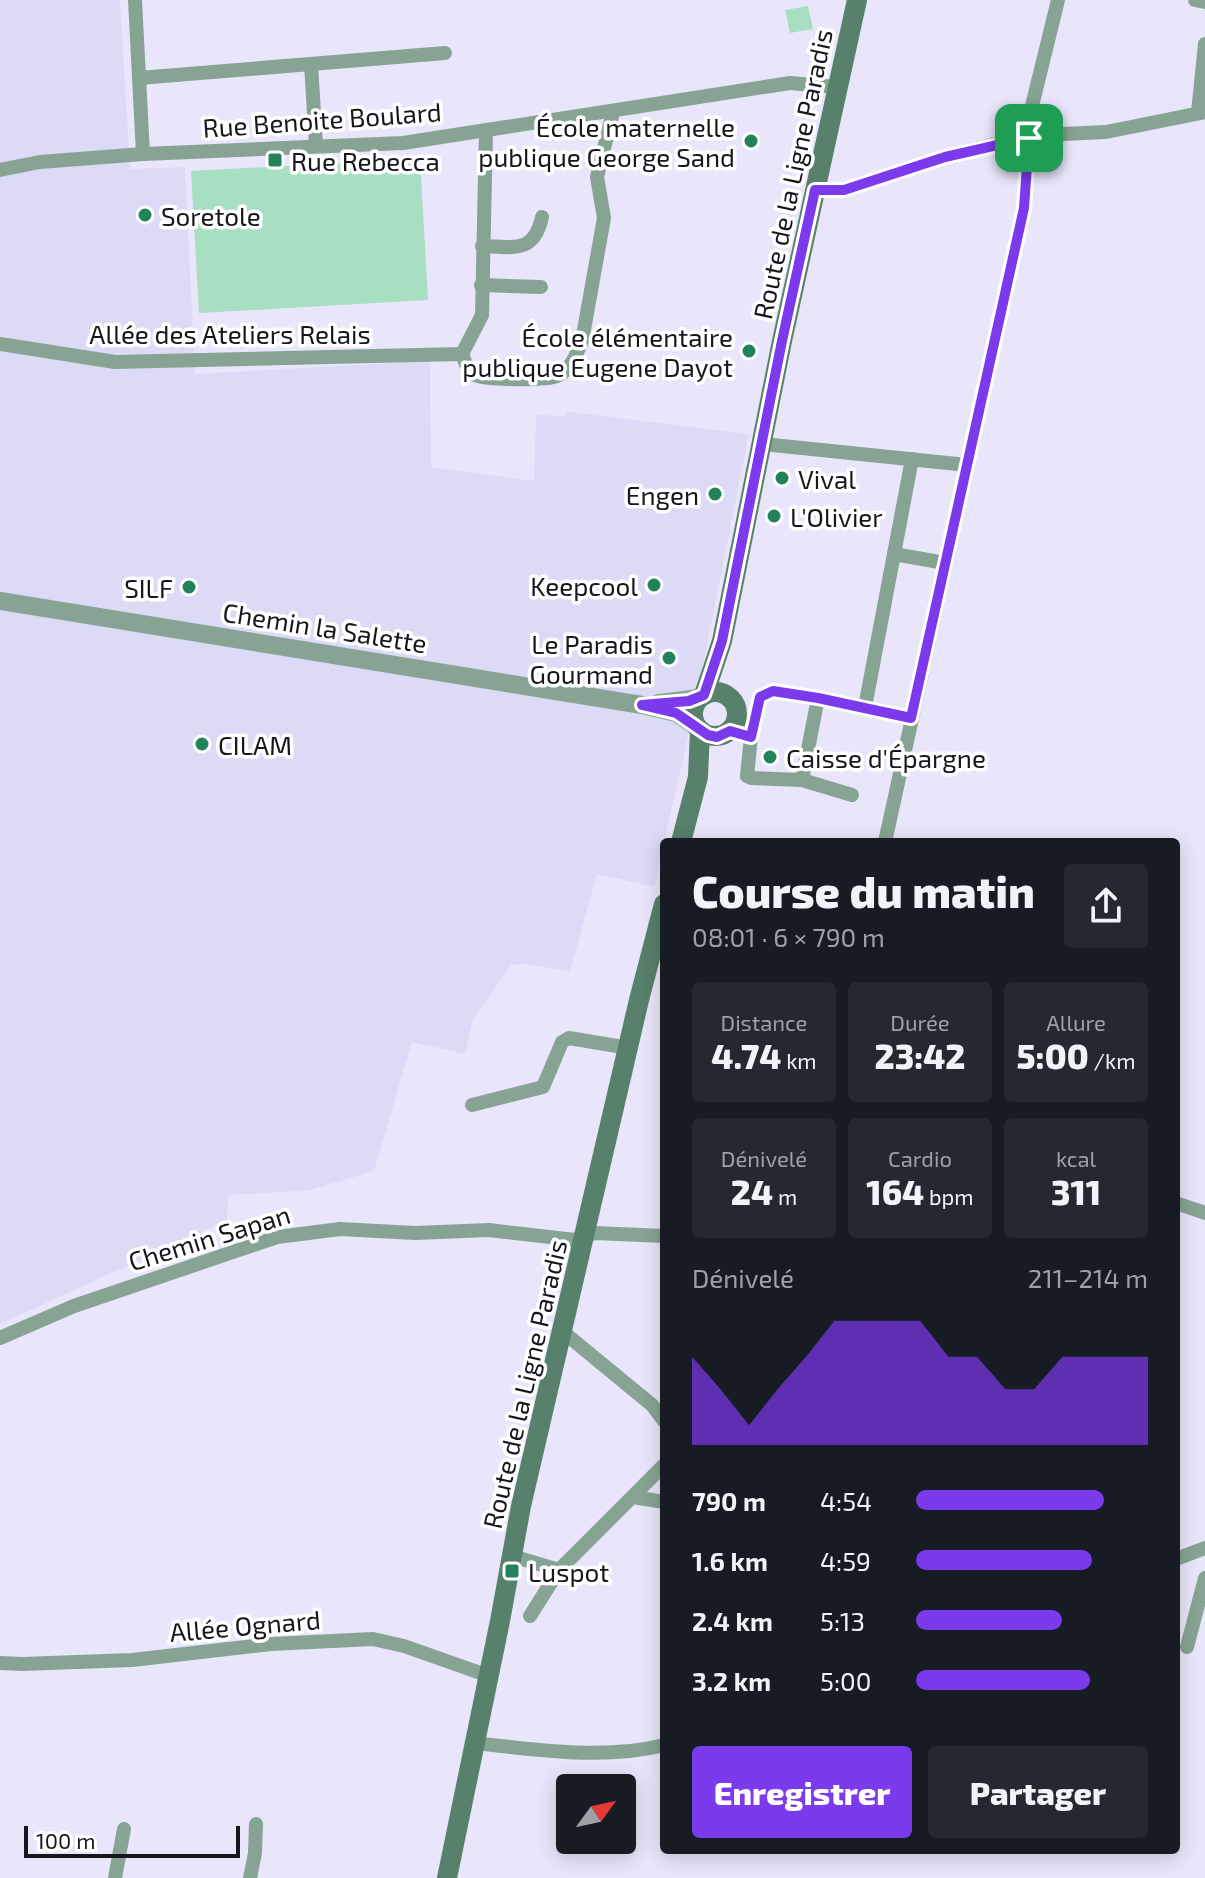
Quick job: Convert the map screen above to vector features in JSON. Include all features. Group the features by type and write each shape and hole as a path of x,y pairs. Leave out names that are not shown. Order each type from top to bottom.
{"main road":[{"name":"Route de la Ligne Paradis","path":"702,696 722,641 782,341 857,0"},
{"name":"Route de la Ligne Paradis","path":"722,641 727,695"},
{"path":"682,838 698,777 698,728 693,712 702,696 718,692 727,695 736,705 736,724 726,733 698,777"},
{"path":"698,728 713,737 726,733"},
{"name":"Route de la Ligne Paradis","path":"447,1878 521,1506 660,920"}],"street":[{"path":"135,0 143,154"},
{"path":"886,838 1024,208 1037,83 1058,0"},
{"path":"1195,0 1205,2"},
{"path":"815,190 844,190 945,157 1029,138 1106,132 1202,112 1205,44"},
{"path":"139,78 445,53"},
{"path":"311,64 316,146"},
{"name":"Rue Benoite Boulard","path":"0,170 40,162 143,154 403,143 790,83 836,87"},
{"path":"486,131 482,315 462,354 467,367 478,377 556,377 575,359 582,341 604,218 597,177 613,112"},
{"path":"482,246 520,247 529,243 538,233 542,217"},
{"path":"481,285 541,287"},
{"name":"Allée des Ateliers Relais","path":"0,344 115,362 462,354"},
{"path":"763,444 967,465"},
{"path":"865,707 912,459"},
{"path":"894,554 945,563"},
{"name":"Chemin la Salette","path":"0,601 642,705 676,713 698,728"},
{"path":"852,795 802,780 747,776 760,697 773,691 911,718"},
{"name":"Chemin la Salette","path":"642,705 702,696"},
{"path":"802,780 818,698"},
{"path":"726,733 751,737"},
{"path":"472,1105 543,1087 562,1042 569,1038 629,1048"},
{"path":"1180,1204 1205,1213"},
{"name":"Chemin Sapan","path":"0,1338 74,1306 277,1237 306,1231 340,1229 415,1233 469,1229 575,1240 595,1233 660,1236"},
{"path":"562,1331 652,1405 660,1416"},
{"path":"530,1616 559,1570 660,1469"},
{"path":"633,1497 660,1501"},
{"path":"1180,1557 1205,1548"},
{"path":"512,1556 559,1570"},
{"path":"1187,1647 1205,1578"},
{"name":"Allée Ognard","path":"0,1663 132,1660 299,1641 373,1639 404,1646 489,1676"},
{"path":"476,1743 522,1750 626,1752 660,1746"},
{"path":"250,1878 256,1824"},
{"path":"115,1878 124,1829"}],"shaded area":[{"path":"0,0 120,0 130,169 185,167 195,374 430,361 431,467 534,481 536,415 565,416 568,412 749,434 691,724 665,838 660,838 660,861 654,887 597,874 570,971 526,964 511,965 473,1019 465,1054 412,1042 374,1171 310,1190 228,1195 227,1220 0,1324"}],"green space":[{"path":"808,6 813,29 790,33 785,10"},
{"path":"420,159 428,300 199,313 191,171"}],"place":[{"name":"École maternelle publique George Sand","path":"751,141"},
{"name":"Rue Rebecca","path":"275,160"},
{"name":"Soretole","path":"145,215"},
{"name":"École élémentaire publique Eugene Dayot","path":"749,351"},
{"name":"Vival","path":"782,478"},
{"name":"Engen","path":"715,494"},
{"name":"L'Olivier","path":"774,516"},
{"name":"Keepcool","path":"654,585"},
{"name":"SILF","path":"189,587"},
{"name":"Le Paradis Gourmand","path":"669,658"},
{"name":"CILAM","path":"202,744"},
{"name":"Caisse d'Épargne","path":"770,757"},
{"name":"Luspot","path":"512,1571"}],"route":[{"path":"1029,138 1024,208 911,718 773,691 760,697 751,737 730,731 713,737 676,713 642,705 689,701 704,695 722,641 815,190 844,190 945,157 1029,138"}]}
